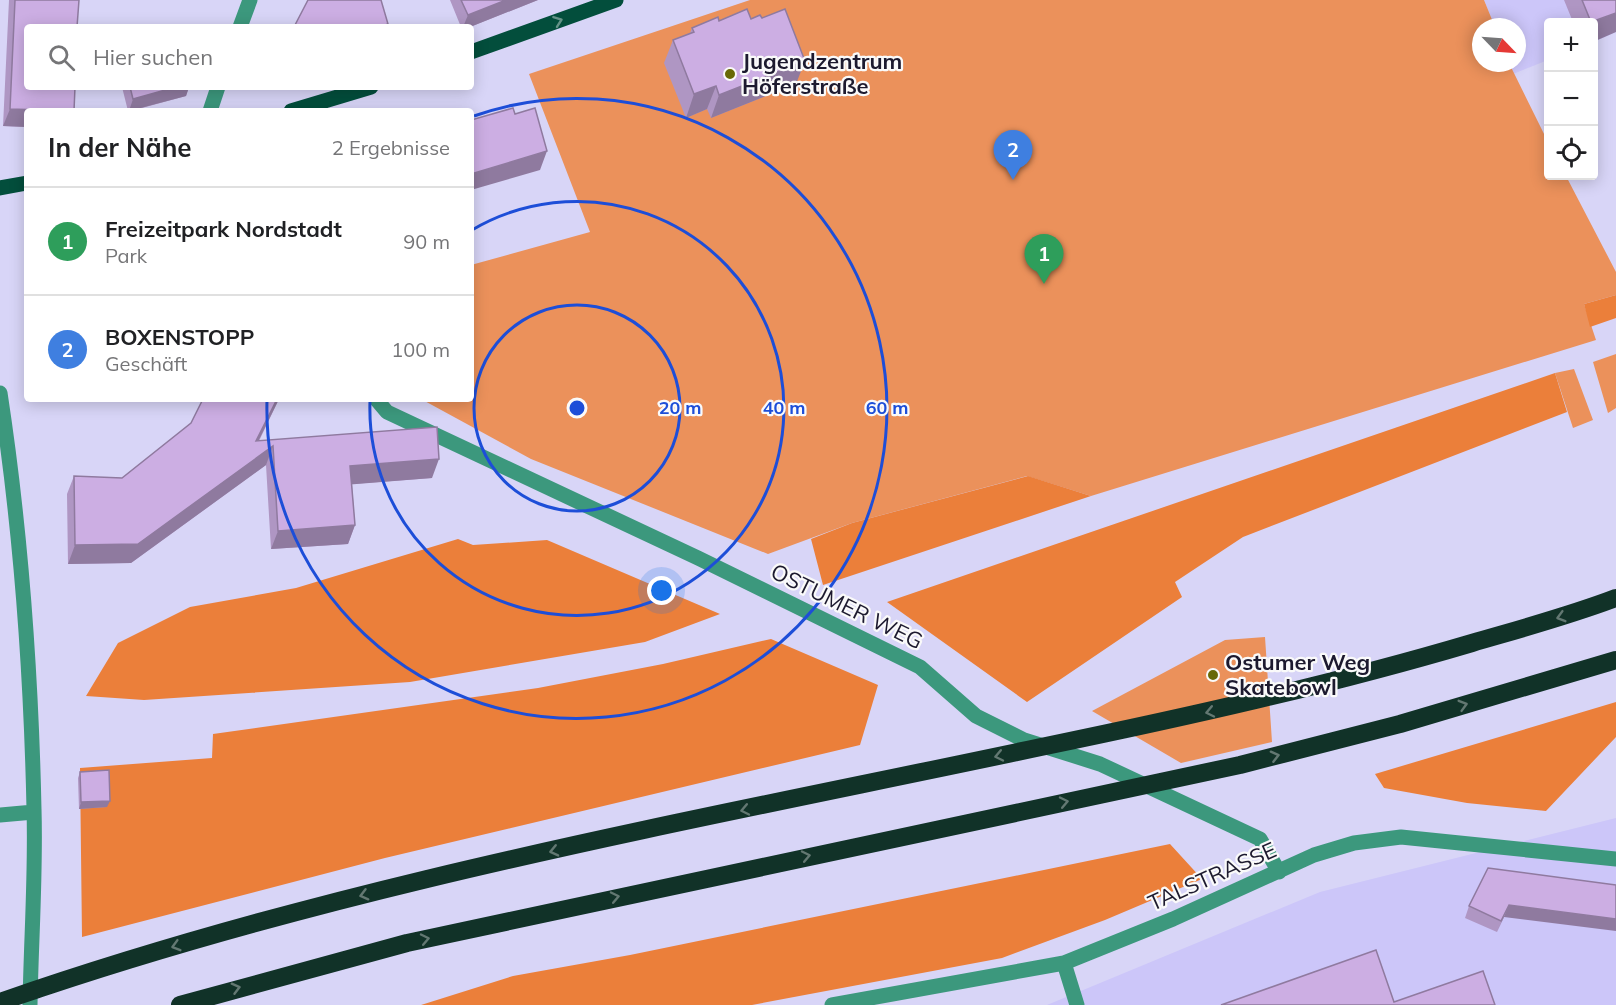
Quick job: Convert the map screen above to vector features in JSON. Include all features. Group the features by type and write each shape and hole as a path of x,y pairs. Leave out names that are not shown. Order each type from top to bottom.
{"highway":[{"path":"0,1002 89,971 393,887 1227,708 1387,668 1616,598"},
{"path":"180,1005 407,943 1240,765 1400,724 1616,660"}],"main road":[{"path":"474,51 616,0"},
{"path":"301,108 361,90"},
{"path":"0,189 24,184"}],"street":[{"path":"241,24 250,0"},
{"path":"211,108 217,90"},
{"path":"0,393 10,455 25,595 34,812 30,1005"},
{"name":"OSTUMER WEG","path":"379,402 387,412 698,558 920,667 976,716 1024,741 1100,764 1260,839 1279,872"},
{"path":"0,430 10,455"},
{"path":"0,815 34,812"},
{"name":"TALSTRASSE","path":"832,1005 1064,963 1314,855 1354,843 1401,837 1616,859"},
{"path":"1064,963 1077,1005"}],"shaded area":[{"path":"750,0 1484,0 1491,18 1472,18 1472,72 1513,72 1544,134 1544,180 1568,180 1616,272 1616,295 1584,304 1596,340 1091,496 1027,476 852,523 768,554 531,459 426,402 474,402 474,264 590,232 529,74"},
{"path":"1484,0 1616,0 1616,32 1598,40 1598,18 1544,18 1544,62 1526,69 1526,18 1491,18"},
{"path":"1616,295 1616,318 1590,327 1584,304"},
{"path":"1616,354 1616,408 1608,413 1593,362"},
{"path":"1574,369 1593,420 1573,428 1555,373"},
{"path":"1555,373 1567,412 1243,537 1175,582 1182,597 1027,702 887,602"},
{"path":"1028,476 1091,496 823,585 811,539 852,523"},
{"path":"458,539 473,545 547,540 720,614 645,642 410,682 144,700 86,696 118,643 190,607 296,588"},
{"name":"Ostumer Weg Skatebowl","path":"1265,637 1272,742 1181,763 1092,711 1225,640"},
{"path":"771,639 878,685 860,745 385,858 82,937 80,768 212,758 213,734 538,688 663,664"},
{"path":"1616,702 1616,737 1546,811 1467,803 1384,788 1375,774"},
{"path":"1616,818 1616,1005 1047,1005 1320,892"},
{"path":"1170,844 1202,879 1105,920 1002,958 752,1005 421,1005 513,976 630,955"}],"building":[{"path":"15,0 79,0 77,24 24,24 24,90 75,90 74,108 10,109"},
{"path":"308,0 381,0 388,24 296,24"},
{"path":"461,0 506,0 468,15"},
{"path":"1582,0 1616,0 1616,13 1598,19 1589,18"},
{"path":"747,9 751,19 760,15 762,18 785,9 805,61 719,95 716,86 694,94 673,40 694,32 692,28 718,17 719,21"},
{"path":"131,90 165,90 133,99"},
{"path":"513,108 515,114 535,108 547,151 474,173 474,119"},
{"path":"202,402 276,402 256,441 437,427 439,459 350,466 355,525 278,531 273,446 138,544 75,545 74,476 122,478 191,423"},
{"path":"109,770 110,801 81,802 80,772"},
{"path":"1488,868 1616,885 1616,919 1509,905 1501,921 1469,906"},
{"path":"1376,950 1394,1002 1483,971 1495,1005 1221,1005"}],"place":[{"name":"Jugendzentrum Höferstraße","path":"730,74"},
{"name":"BOXENSTOPP","path":"1013,180"},
{"name":"Freizeitpark Nordstadt","path":"1044,284"},
{"name":"Ostumer Weg Skatebowl","path":"1213,675"}]}
